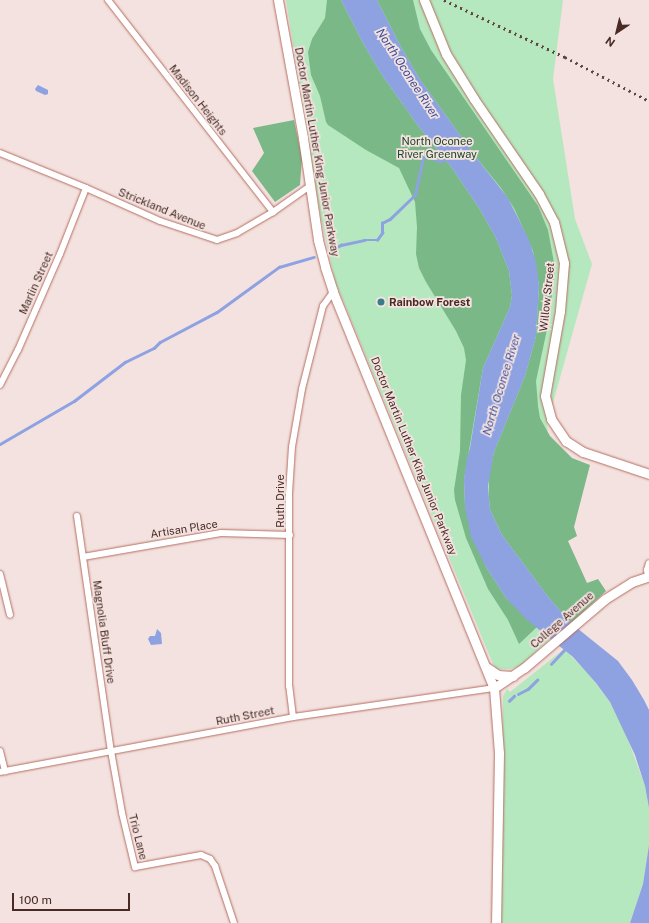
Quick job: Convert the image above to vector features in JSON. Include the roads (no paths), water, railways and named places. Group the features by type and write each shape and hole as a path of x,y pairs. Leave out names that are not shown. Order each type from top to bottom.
{"main road":[{"name":"Doctor Martin Luther King Junior Parkway","path":"278,0 318,240 333,292 494,688 499,753 496,923"},
{"name":"Willow Street","path":"424,0 446,54 474,99 539,194 554,222 564,263 560,311 545,396 551,419 566,441 583,452 649,474"},
{"name":"College Avenue","path":"494,688 514,676 589,612 621,588 649,576"},
{"path":"485,666 498,675 514,676"}],"street":[{"name":"Madison Heights","path":"108,0 273,212"},
{"name":"Strickland Avenue","path":"0,153 86,188 160,221 218,240 237,233 273,212 310,186"},
{"name":"Marlin Street","path":"0,385 18,350 60,254 86,188"},
{"name":"Ruth Drive","path":"293,717 289,686 289,493 292,447 302,389 323,306 333,292"},
{"name":"Magnolia Bluff Drive","path":"77,516 111,751"},
{"name":"Artisan Place","path":"83,557 222,533 290,535"},
{"path":"649,563 647,570 649,576"},
{"path":"0,574 10,615"},
{"name":"Ruth Street","path":"3,771 293,717 494,688"},
{"name":"Trio Lane","path":"111,751 122,813 136,867 201,855 210,859 215,866 234,923"},
{"path":"0,752 3,771"}],"water":[{"name":"North Oconee River","path":"341,0 377,0 419,78 475,156 508,198 529,240 536,262 539,286 536,336 525,376 494,452 488,486 490,510 502,535 549,598 572,624 618,661 644,700 649,710 649,808 645,786 635,755 610,702 596,683 573,657 527,620 506,598 486,567 471,537 465,507 464,480 467,458 470,448 483,368 510,307 512,295 509,271 496,238 479,208 452,168 419,127 382,75 364,45"},
{"path":"38,85 48,90 48,94 45,95 36,91 35,89"},
{"path":"157,629 161,633 162,644 151,645 148,639 150,636 155,636"},
{"path":"649,845 649,923 630,923 643,884"}],"waterway":[{"path":"330,251 341,245 364,240 377,240 382,233 382,223 390,219 415,195 423,158 428,156 439,161 447,159"},
{"path":"0,444 74,401 125,362 154,348 160,342 217,312 279,267 314,257"},
{"path":"551,664 567,647"},
{"path":"518,694 528,689 537,680"},
{"path":"509,701 514,696"}],"railway":[{"path":"444,0 565,57 649,101"}],"place":[{"name":"Rainbow Forest","path":"381,302"}],"park label":[{"name":"North Oconee River Greenway","path":"437,148"}]}
